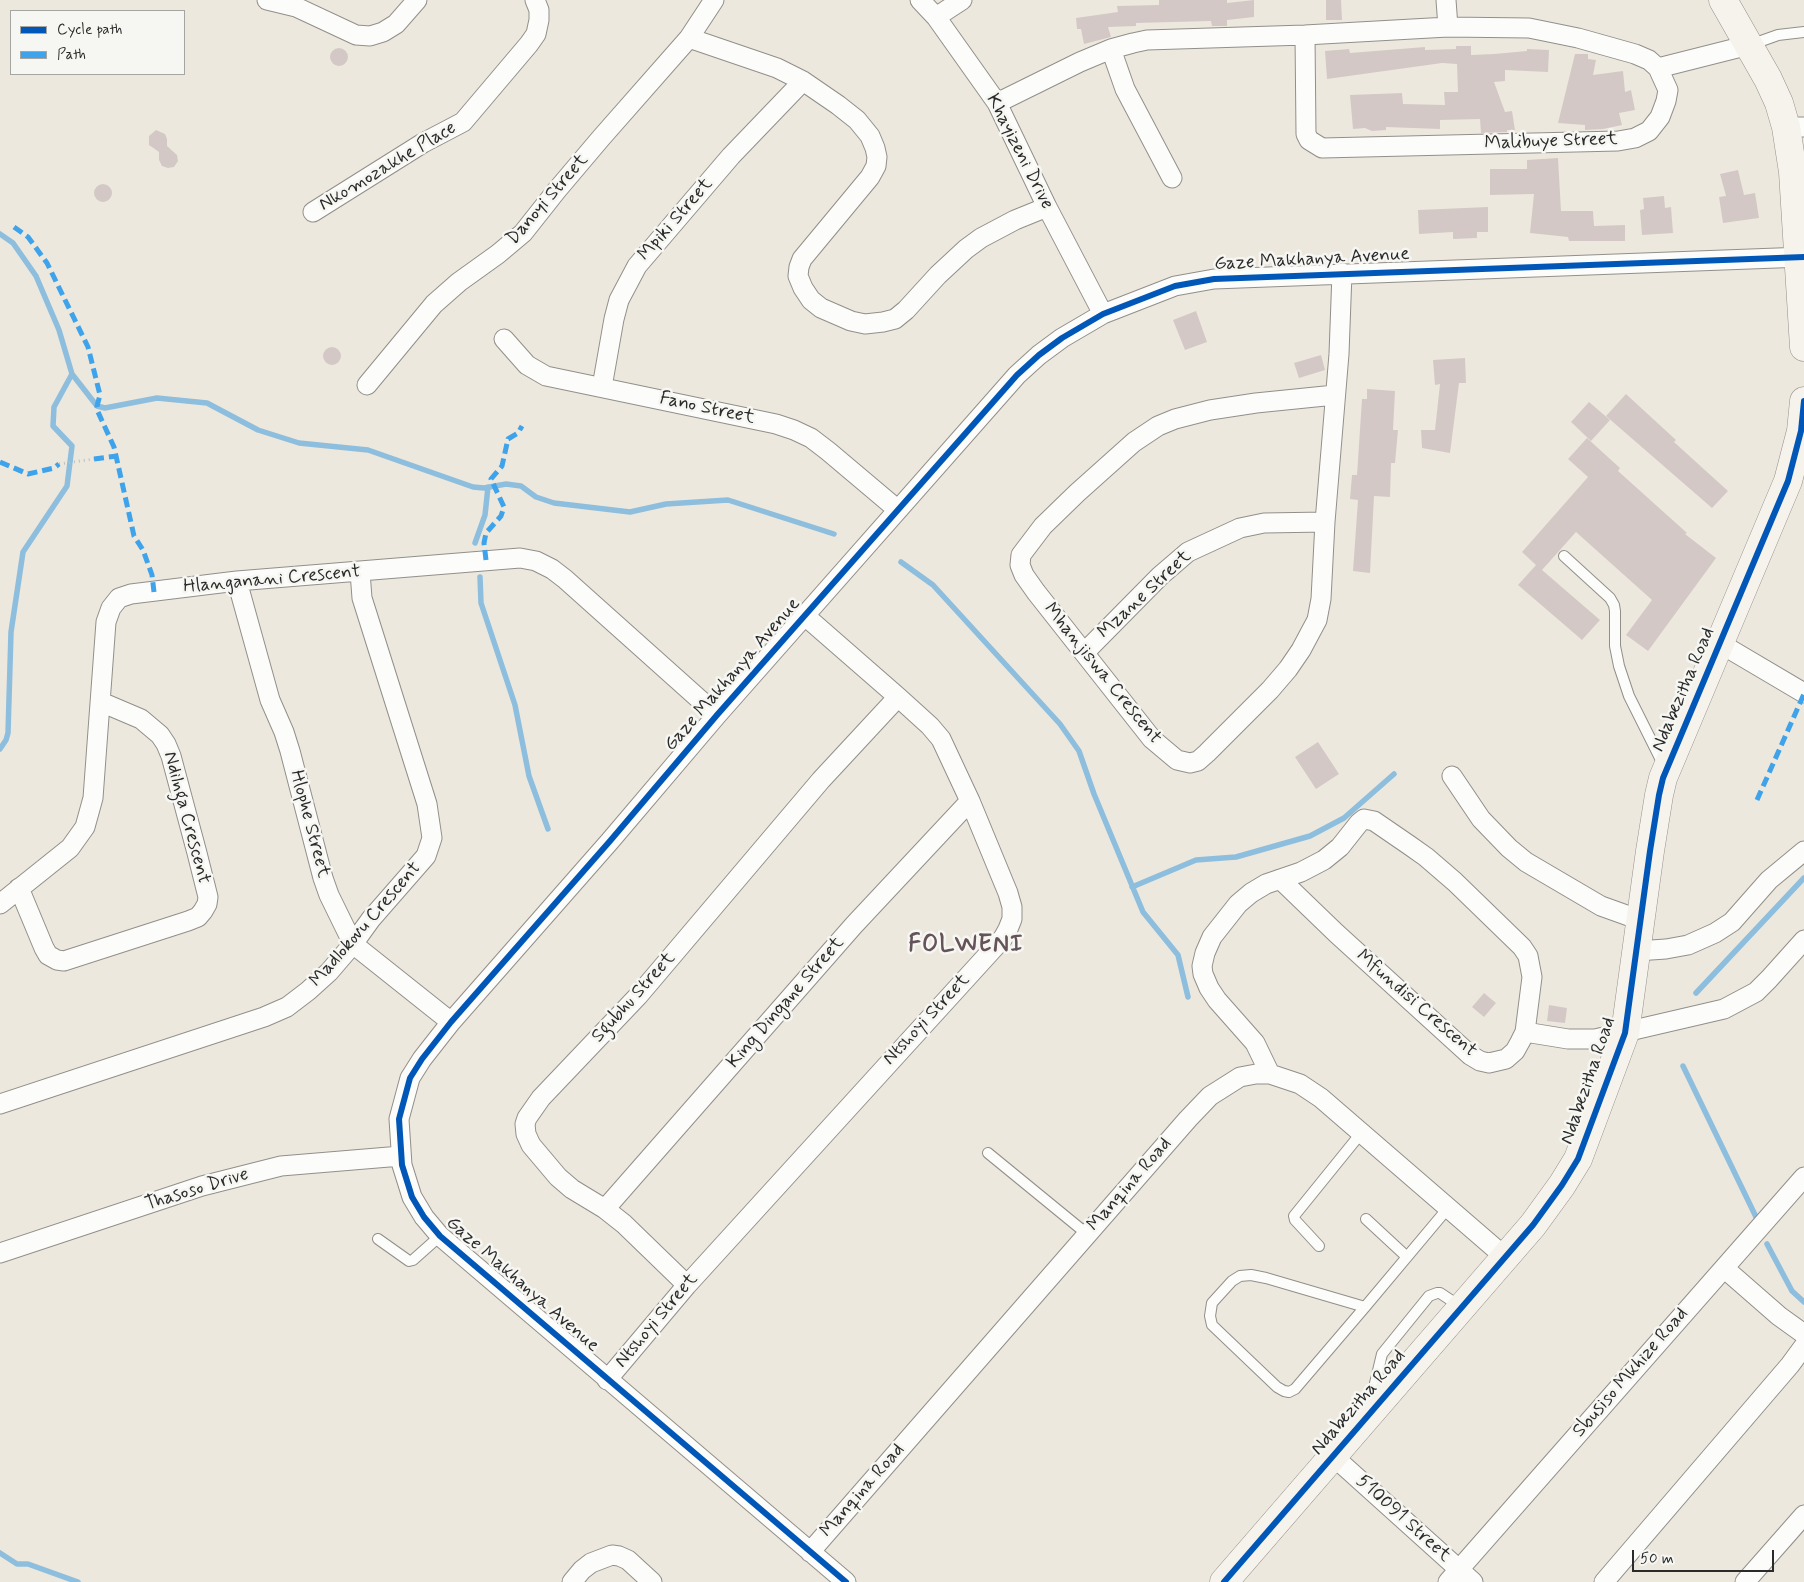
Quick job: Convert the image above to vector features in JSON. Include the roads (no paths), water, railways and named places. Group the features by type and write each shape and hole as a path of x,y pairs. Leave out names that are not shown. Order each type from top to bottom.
{"street":[{"path":"267,0 296,7 356,35 370,36 383,32 396,24 417,0"},
{"name":"Nkomozakhe Place","path":"313,212 423,143 463,122 536,34 540,20 535,0"},
{"name":"Danoyi Street","path":"367,385 434,304 459,282 523,233 576,167 689,38 714,0"},
{"name":"Khayizeni Drive","path":"920,0 936,18 997,103 1047,207 1103,314"},
{"path":"936,18 962,0"},
{"path":"1446,0 1448,27"},
{"path":"1723,0 1750,45 1779,103 1795,127 1793,172 1801,257 1804,348"},
{"path":"997,103 1111,49 1147,40 1305,35 1448,27 1529,28 1554,32 1636,54 1658,68 1750,45"},
{"name":"Malibuye Street","path":"1305,35 1306,134 1309,140 1322,148 1618,141 1635,138 1649,131 1660,117 1666,101 1668,90 1658,68"},
{"path":"689,38 777,68 803,82 821,92 856,120 870,136 876,157 876,166 870,177 802,259 798,267 798,276 803,288 821,308 851,321 864,324 894,319 906,310 938,275 981,238 1015,220 1047,207"},
{"path":"1111,49 1125,88 1172,178"},
{"name":"Mpiki Street","path":"602,387 619,300 637,266 731,156 803,82"},
{"name":"Gaze Makhanya Avenue","path":"846,1582 440,1236 424,1217 412,1197 402,1165 399,1119 410,1078 422,1059 451,1022 610,841 804,615 1017,376 1039,355 1062,338 1103,314 1175,286 1214,279 1801,257"},
{"name":"Mhanjiswa Crescent","path":"1335,395 1210,410 1175,419 1158,426 1134,442 1106,466 1044,526 1021,555 1020,565 1024,575 1036,592 1152,739 1178,760 1190,763 1198,761 1270,690 1288,669 1317,620 1321,599 1325,522 1340,354 1342,273"},
{"name":"Fano Street","path":"504,339 518,357 535,371 546,376 776,424 794,430 811,438 828,450 898,510"},
{"name":"Ndabezitha Road","path":"1224,1582 1533,1225 1578,1159 1626,1033 1640,920 1659,795 1666,770 1788,481 1801,431 1804,401"},
{"name":"Mzane Street","path":"1084,652 1165,572 1188,552 1240,528 1264,523 1325,522"},
{"name":"Hlanganani Crescent","path":"0,904 70,848 85,827 93,798 106,622 111,608 119,598 131,594 237,581 503,559 520,558 536,561 552,569 565,579 717,715"},
{"name":"Madlokovu Crescent","path":"0,1104 264,1018 287,1006 308,991 329,972 371,919 426,856 432,838 427,804 362,598 360,572"},
{"name":"Hlophe Street","path":"237,581 270,700 290,751 329,895 353,944 451,1022"},
{"name":"Ntshoyi Street","path":"607,1380 687,1284 1003,938 1012,919 1012,907 1008,893 970,801 941,738 898,697 804,615"},
{"path":"1720,644 1804,692"},
{"name":"Sgubhu Street","path":"687,1284 638,1237 605,1209 558,1178 531,1145 526,1134 525,1124 532,1109 638,996 821,780 898,697"},
{"name":"Ndilnga Crescent","path":"19,888 48,955 57,960 64,961 188,921 198,917 207,904 208,897 197,853 171,756 166,744 160,734 141,720 101,702"},
{"path":"1452,776 1481,819 1509,848 1526,862 1602,906 1640,920"},
{"name":"King Dingane Street","path":"605,1209 764,1030 854,925 970,801"},
{"name":"Mfundisi Crescent","path":"1270,1074 1256,1043 1209,988 1202,966 1205,953 1212,937 1238,904 1251,893 1266,884 1280,879 1301,872 1324,860 1340,847 1364,819 1374,821 1432,862 1511,936 1528,956 1532,977 1525,1032 1515,1051 1506,1059 1489,1063 1480,1061 1470,1055 1336,933 1280,879"},
{"path":"1636,951 1688,945 1714,933 1732,922 1769,880 1804,852"},
{"path":"1525,1032 1580,1040 1626,1033 1724,1010 1756,992 1804,940"},
{"name":"Manqina Road","path":"810,1552 1188,1119 1210,1096 1240,1077 1270,1074 1300,1084 1321,1098 1505,1257"},
{"name":"Thasoso Drive","path":"0,1253 202,1186 281,1166 401,1156"},
{"name":"Sbusiso Mkhize Road","path":"1453,1576 1804,1177"},
{"path":"1724,1268 1771,1310 1804,1334"},
{"path":"1604,1582 1804,1346"},
{"name":"510091 Street","path":"1333,1456 1453,1576 1473,1582"},
{"path":"1745,1582 1804,1515"},
{"path":"572,1582 591,1563 612,1555 628,1560 652,1582"}],"lane":[{"path":"1750,45 1778,35 1804,32"},
{"path":"1564,556 1610,598 1614,605 1615,646 1619,666 1629,696 1666,770"},
{"path":"1319,1246 1295,1220 1294,1216 1362,1132"},
{"path":"988,1153 1088,1234"},
{"path":"1365,1307 1252,1275 1240,1276 1232,1281 1212,1303 1210,1316 1212,1325 1284,1391 1289,1392 1299,1385 1365,1307 1448,1208"},
{"path":"1366,1219 1407,1257"},
{"path":"378,1239 409,1261 413,1260 440,1236"}],"waterway":[{"path":"0,234 13,243 36,276 59,330 72,374 54,407 53,426 72,446 67,486 23,552 11,632 8,733 0,749"},
{"path":"72,374 97,406 105,408 157,398 207,403 258,430 299,443 368,450 473,487 484,488 506,484 521,486 536,497 554,503 630,512 666,504 728,500 834,534"},
{"path":"475,543 485,515 488,487"},
{"path":"901,562 933,585 1060,724 1079,751 1094,794 1143,912 1178,955 1188,997"},
{"path":"480,577 481,603 515,705 529,776 548,829"},
{"path":"1132,887 1196,860 1236,857 1310,836 1344,818 1394,774"},
{"path":"1696,993 1804,878"},
{"path":"1683,1066 1757,1219"},
{"path":"1767,1244 1792,1291 1804,1302"},
{"path":"0,1553 17,1564 28,1564 78,1582"}],"district":[{"name":"FOLWENI","path":"966,946"}]}
